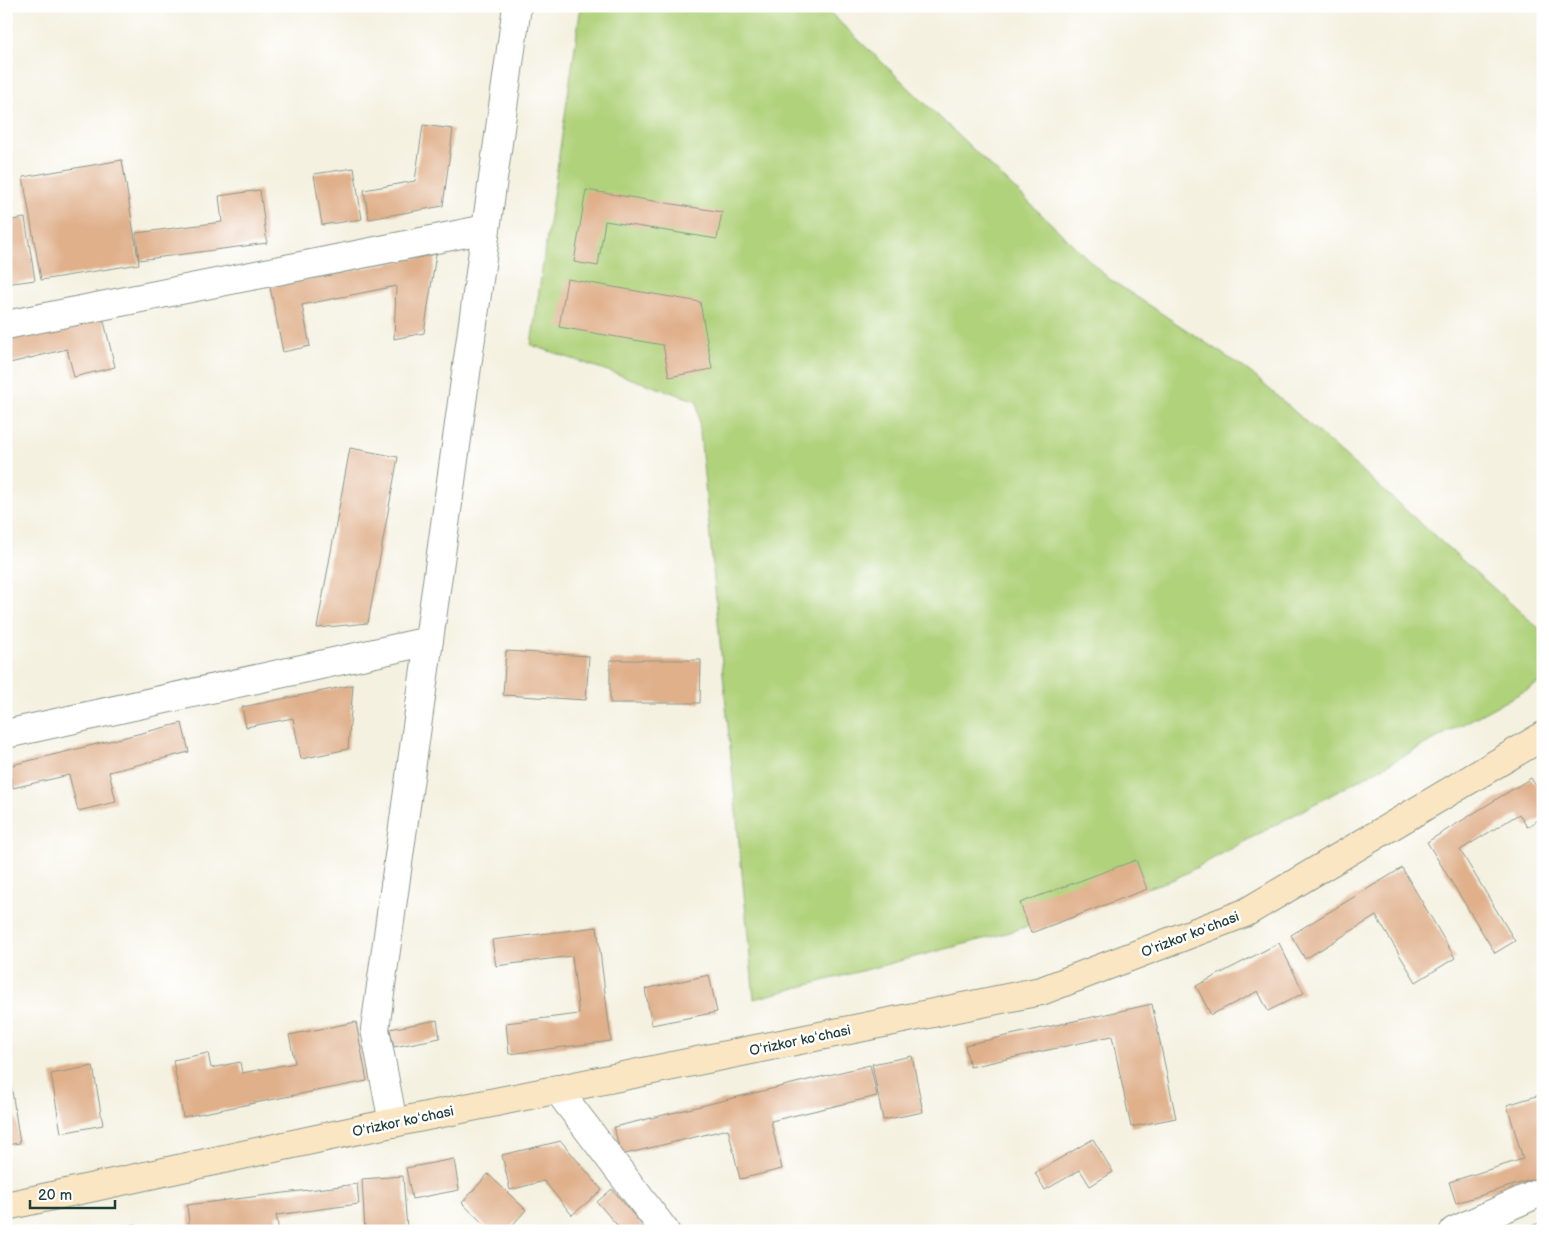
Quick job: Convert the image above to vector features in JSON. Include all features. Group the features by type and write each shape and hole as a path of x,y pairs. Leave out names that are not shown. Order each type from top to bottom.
{"main road":[{"name":"Oʻrizkor koʻchasi","path":"6,1206 393,1123 1041,991 1245,913 1543,736"}],"street":[{"path":"393,1123 375,1028 516,6"},
{"path":"6,325 486,229"},
{"path":"6,734 429,641"},
{"path":"557,1089 665,1231"},
{"path":"1454,1231 1543,1191"}],"green space":[{"path":"581,6 823,6 1108,278 1250,372 1543,632 1543,681 1175,879 1003,934 754,999 697,401 531,345"}],"building":[{"path":"423,125 453,129 443,206 369,219 364,190 415,181"},
{"path":"122,160 139,264 41,280 23,177"},
{"path":"354,168 362,219 322,225 314,174"},
{"path":"260,190 267,243 139,260 136,233 222,222 219,196"},
{"path":"586,190 722,212 717,239 605,221 598,266 574,262"},
{"path":"25,218 35,280 6,284 6,221"},
{"path":"436,254 424,333 394,339 396,286 302,305 310,346 283,352 270,287"},
{"path":"567,279 700,302 712,369 669,377 663,345 559,327"},
{"path":"102,313 115,367 74,377 67,349 6,364 6,336"},
{"path":"350,448 398,457 368,623 317,628"},
{"path":"506,651 589,656 586,700 503,695"},
{"path":"610,660 701,660 700,703 610,703"},
{"path":"353,685 348,749 301,759 293,718 246,727 242,707"},
{"path":"182,723 189,752 109,772 116,802 78,811 69,775 13,788 8,766"},
{"path":"1531,778 1543,797 1543,817 1527,827 1519,814 1460,850 1515,941 1495,953 1427,842"},
{"path":"1136,860 1147,889 1031,933 1020,903"},
{"path":"1402,868 1455,958 1416,982 1376,916 1305,959 1291,935"},
{"path":"597,927 611,1041 509,1054 506,1023 579,1014 572,956 496,966 492,940"},
{"path":"1279,943 1304,993 1268,1011 1258,991 1211,1015 1196,986"},
{"path":"709,975 717,1012 652,1025 645,989"},
{"path":"1152,1004 1176,1118 1131,1127 1112,1036 970,1067 965,1045"},
{"path":"437,1020 440,1038 394,1047 390,1029"},
{"path":"356,1022 367,1081 183,1117 173,1060 208,1053 211,1068 240,1062 242,1073 295,1063 289,1035"},
{"path":"912,1056 923,1112 883,1120 872,1064"},
{"path":"870,1065 877,1096 771,1121 782,1169 740,1179 728,1129 621,1155 614,1127"},
{"path":"93,1066 103,1125 61,1133 51,1074"},
{"path":"10,1078 20,1143 6,1145 6,1079"},
{"path":"1543,1094 1543,1176 1456,1203 1449,1182 1523,1159 1507,1105"},
{"path":"1093,1139 1113,1172 1090,1186 1080,1170 1045,1190 1035,1173"},
{"path":"561,1141 602,1190 572,1215 544,1181 510,1190 502,1155"},
{"path":"454,1159 459,1190 412,1199 406,1168"},
{"path":"488,1174 526,1210 507,1231 491,1231 462,1203"},
{"path":"403,1176 407,1229 365,1231 362,1179"},
{"path":"357,1184 359,1204 276,1215 279,1231 190,1231 187,1205"},
{"path":"612,1189 647,1231 622,1231 597,1202"},
{"path":"1543,1222 1543,1231 1525,1231 1525,1228"},
{"path":"136,1224 137,1231 103,1231 103,1230"}]}
